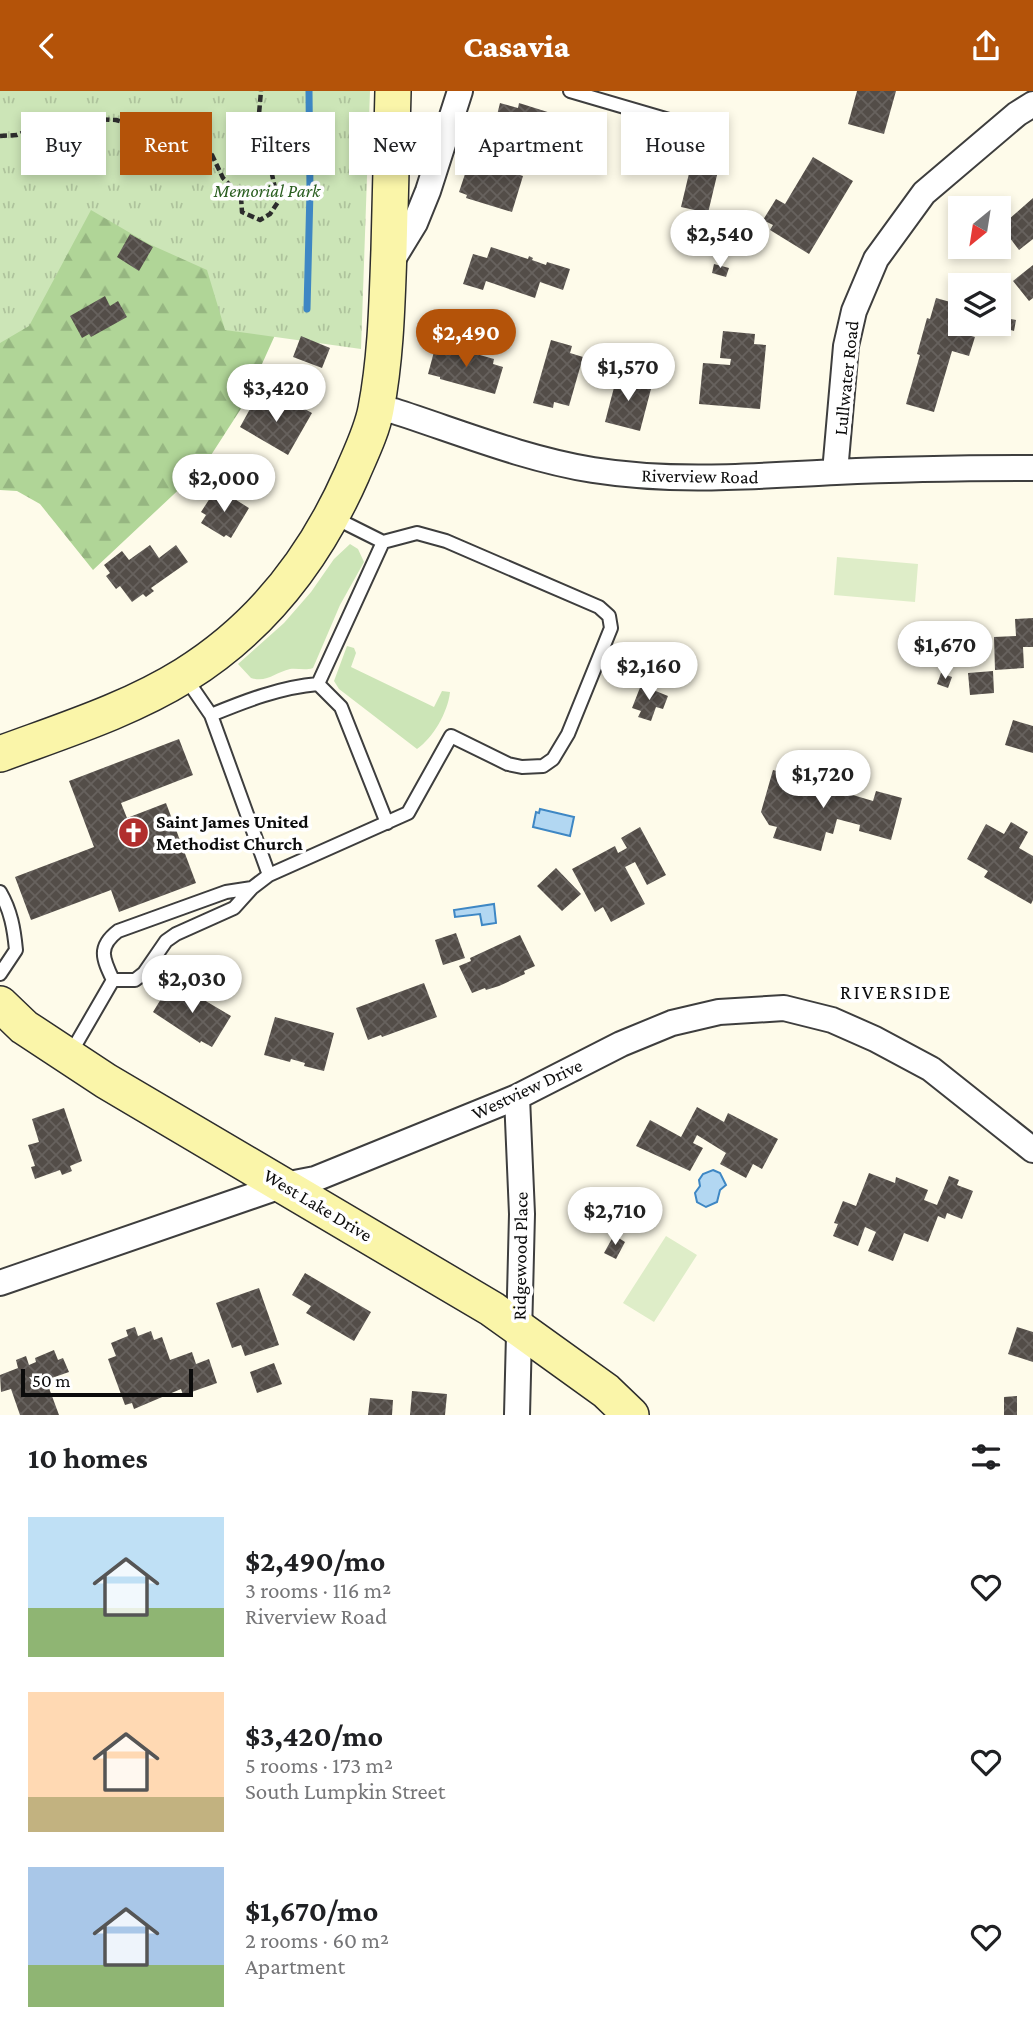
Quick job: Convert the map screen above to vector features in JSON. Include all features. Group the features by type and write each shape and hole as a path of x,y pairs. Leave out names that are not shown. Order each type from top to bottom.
{"main road":[{"path":"0,754 115,710 184,675 215,655 279,595 305,561 332,517 366,440 376,410 386,320 393,91"},
{"name":"West Lake Drive","path":"0,1004 24,1027 69,1057 519,1327 606,1391 631,1415"}],"street":[{"path":"388,268 415,222 428,191 460,91"},
{"name":"Lullwater Road","path":"835,472 846,346 854,311 876,259 924,193 1017,114 1033,104"},
{"name":"Riverview Road","path":"376,410 394,411 517,451 591,470 651,477 745,478 835,472 1033,468"},
{"name":"Westview Drive","path":"0,1283 284,1185 315,1179 516,1097 621,1044 672,1023 719,1012 784,1009 832,1020 931,1069 1033,1150"},
{"name":"Ridgewood Place","path":"516,1097 522,1215 517,1415"}],"lane":[{"path":"570,91 642,112"},
{"path":"113,980 135,980 144,973 166,941 234,908 252,888 269,875 408,813 451,736 515,765 534,768 543,767 554,759 568,734 611,628 609,616 599,607 446,541 417,533 383,542 332,517"},
{"path":"318,684 383,542"},
{"path":"184,675 211,715 269,875"},
{"path":"211,715 270,694 318,684"},
{"path":"318,684 341,707 387,823"},
{"path":"113,980 105,962 103,948 118,931 226,892 252,888"},
{"path":"0,892 14,928 16,950 0,974"},
{"path":"69,1057 113,980"}],"path":[{"path":"0,136 17,135 43,124 92,119 116,120 156,132 195,145 212,155 223,178 241,197 242,212 260,220 270,214 278,202 270,165 254,135 252,125 259,114 261,91"}],"green space":[{"path":"0,91 25,112 21,112 21,175 101,175 280,324 244,404 204,466 93,570 40,504 17,491 0,490"},
{"name":"Memorial Park","path":"0,91 370,91 369,112 349,112 349,175 367,175 361,349 225,330 207,270 149,244 91,210 29,326 0,343"},
{"path":"350,544 358,549 364,562 340,605 313,668 290,669 262,679 251,678 238,664 284,623 311,592 334,559"},
{"path":"837,557 918,564 915,602 834,595"},
{"path":"347,646 354,648 356,653 351,667 434,707 442,691 450,692 439,724 417,749 339,689 334,681"},
{"path":"666,1236 697,1255 654,1322 623,1303"}],"water":[{"path":"540,809 574,817 570,836 533,827 536,812 539,813"},
{"path":"494,904 496,923 482,925 480,914 455,917 454,910"},
{"path":"713,1170 720,1173 726,1185 720,1190 717,1202 706,1207 697,1202 695,1193 703,1174"}],"building":[{"path":"857,91 896,91 884,134 848,124"},
{"path":"500,103 518,108 519,103 548,112 498,112"},
{"path":"813,157 853,181 809,254 770,230 773,225 763,220 776,199 785,204"},
{"path":"465,175 523,176 512,212 466,198 467,195 459,192"},
{"path":"689,175 717,175 708,213 681,207"},
{"path":"1033,198 1033,239 1019,250 1012,241 1012,216"},
{"path":"130,234 153,247 139,271 117,257"},
{"path":"491,247 528,259 529,256 532,260 546,265 547,262 570,269 563,290 540,282 535,298 486,281 483,290 463,284 473,254 487,258"},
{"path":"714,264 729,268 726,277 712,273"},
{"path":"1033,265 1033,298 1029,301 1013,281"},
{"path":"105,296 110,306 118,301 127,317 91,337 89,334 82,338 70,316"},
{"path":"936,298 948,301 948,336 975,337 969,356 952,351 934,412 906,404 927,318 930,319"},
{"path":"1011,319 1016,320 1014,331 1011,330"},
{"path":"723,331 755,334 754,344 766,345 760,409 699,404 703,363 730,365 731,359 720,358"},
{"path":"301,336 330,348 322,368 293,357"},
{"path":"551,340 572,346 570,353 583,357 569,406 554,402 553,408 533,403"},
{"path":"448,346 494,359 493,364 503,367 495,394 428,374 435,348 447,351"},
{"path":"617,376 652,385 640,431 605,422"},
{"path":"265,397 286,409 290,401 312,413 288,455 240,427 255,400 262,404"},
{"path":"220,490 249,508 231,538 226,535 224,537 201,523 206,515 201,512 212,495 215,497"},
{"path":"150,545 159,558 176,545 188,562 151,588 154,591 146,597 143,594 132,602 120,586 116,589 106,576 110,573 104,565 122,551 129,560"},
{"path":"1033,618 1033,647 1023,647 1024,668 995,670 994,637 1016,636 1015,619"},
{"path":"993,671 994,693 970,695 968,673"},
{"path":"941,673 952,677 948,688 937,684"},
{"path":"641,685 668,696 663,709 656,707 651,721 638,717 641,711 632,708"},
{"path":"1013,720 1033,726 1033,753 1005,745"},
{"name":"Saint James United Methodist Church","path":"179,739 193,775 121,803 127,818 166,803 196,883 119,912 111,890 31,920 15,877 94,847 69,781"},
{"path":"773,770 809,780 810,774 838,781 836,790 873,801 876,791 902,798 891,840 859,831 860,825 837,819 833,834 826,832 821,851 773,838 777,827 769,825 761,812"},
{"path":"1011,822 1028,832 1019,848 1033,856 1031,904 984,877 988,871 967,859 986,824 1004,834"},
{"path":"640,827 666,875 647,885 635,862 625,867 645,904 611,922 603,907 595,912 572,869 615,846 618,853 627,848 621,838"},
{"path":"556,868 581,894 562,911 537,886"},
{"path":"456,933 465,958 443,965 435,940"},
{"path":"520,935 535,966 524,971 525,974 499,986 472,993 459,966 471,961 470,958"},
{"path":"172,981 231,1016 212,1047 201,1041 200,1043 153,1012"},
{"path":"424,983 437,1017 368,1040 356,1008"},
{"path":"275,1017 334,1033 324,1071 304,1066 305,1063 291,1059 290,1062 264,1055"},
{"path":"697,1107 724,1122 728,1113 778,1139 762,1169 753,1164 746,1178 720,1164 726,1153 697,1135 693,1143 703,1148 690,1171 636,1146 650,1120 681,1137"},
{"path":"64,1108 82,1161 70,1166 72,1171 62,1175 60,1170 35,1179 31,1167 35,1166 28,1145 39,1142 32,1119"},
{"path":"869,1173 895,1183 896,1177 928,1190 924,1200 937,1205 949,1176 959,1180 957,1185 973,1191 962,1219 947,1213 945,1219 938,1216 928,1242 904,1233 893,1261 868,1251 876,1232 865,1227 858,1246 833,1236 838,1224 834,1223 843,1201 856,1206"},
{"path":"614,1235 625,1242 616,1259 604,1253"},
{"path":"305,1273 371,1312 354,1341 306,1313 311,1306 292,1295"},
{"path":"259,1288 279,1345 245,1356 241,1345 232,1348 216,1303"},
{"path":"135,1327 138,1336 151,1331 154,1340 162,1337 170,1360 192,1352 196,1364 209,1359 217,1383 183,1395 181,1389 134,1409 132,1403 125,1405 108,1359 116,1356 111,1343 128,1336 126,1330"},
{"path":"1017,1327 1033,1332 1033,1362 1008,1354"},
{"path":"54,1350 58,1360 63,1358 69,1372 46,1380 59,1415 20,1415 11,1389 1,1392 0,1375 18,1368 16,1360 26,1356 29,1365 36,1362 35,1358"},
{"path":"274,1363 282,1384 257,1393 250,1372"},
{"path":"412,1391 447,1394 445,1415 410,1415"},
{"path":"1017,1396 1017,1415 1004,1415 1004,1397"},
{"path":"370,1398 393,1400 392,1415 368,1415"}],"waterway":[{"path":"307,309 309,91"}],"place":[{"name":"Saint James United Methodist Church","path":"133,832"}],"district":[{"name":"RIVERSIDE","path":"896,992"}]}
